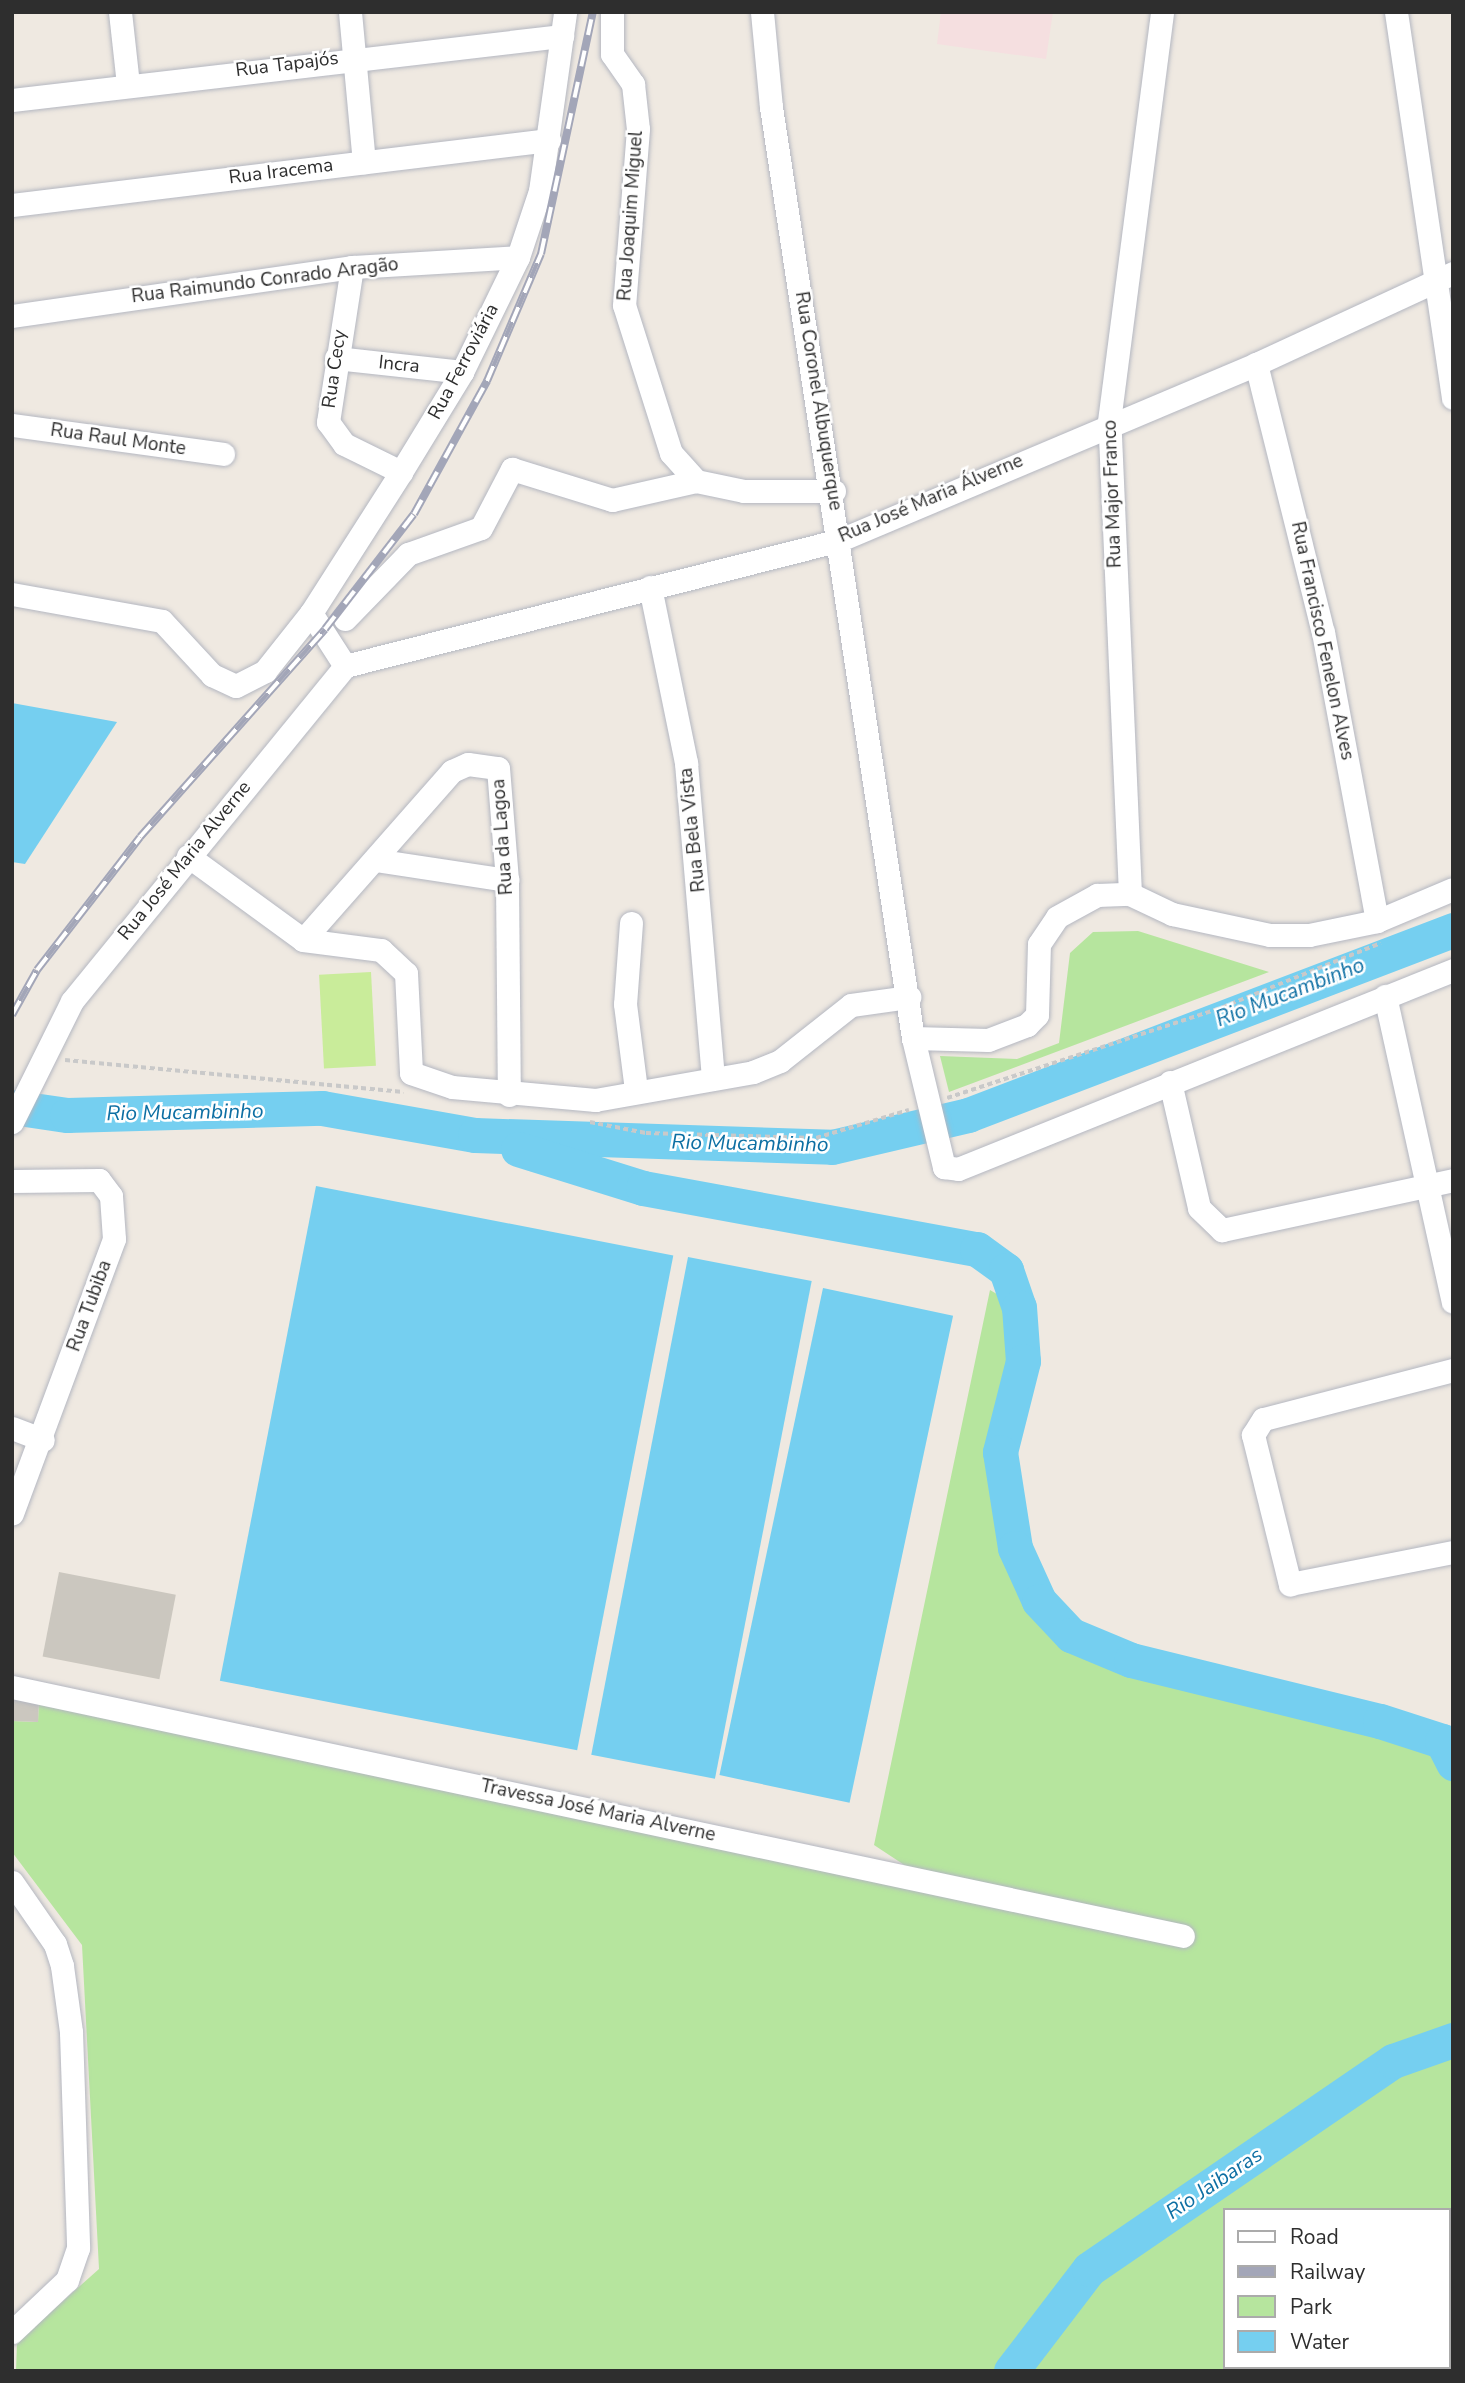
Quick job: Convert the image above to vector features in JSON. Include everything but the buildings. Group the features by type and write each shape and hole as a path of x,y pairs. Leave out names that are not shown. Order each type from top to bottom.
{"street":[{"path":"120,12 128,84"},
{"path":"350,12 364,162"},
{"name":"Rua Ferroviária","path":"12,594 162,621 212,675 236,686 265,671 311,613 401,472 462,372 518,257 549,140 565,12"},
{"name":"Rua Joaquim Miguel","path":"612,12 612,54 633,84 638,129 624,305 671,453 696,481"},
{"name":"Rua Coronel Albuquerque","path":"762,12 771,107 834,491 913,1038 932,1112 941,1161 958,1170 1170,1082"},
{"name":"Rua Major Franco","path":"1130,894 1109,421 1162,12"},
{"path":"1396,12 1444,277 1453,398"},
{"name":"Rua Tapajós","path":"12,100 355,57 562,36"},
{"name":"Rua Iracema","path":"12,205 549,140"},
{"name":"Rua Raimundo Conrado Aragão","path":"12,316 352,267 518,257"},
{"name":"Rua Cecy","path":"352,267 328,422 333,435 401,472"},
{"name":"Rua José Maria Álverne","path":"345,666 840,540 1109,421 1256,364 1444,277"},
{"name":"Incra","path":"336,358 462,372"},
{"name":"Rua Francisco Fenelon Alves","path":"1256,364 1323,632 1377,921"},
{"name":"Rua Raul Monte","path":"12,425 223,454"},
{"path":"345,619 408,554 481,527 512,468 612,500 696,481 744,491 834,491"},
{"name":"Rua Bela Vista","path":"650,587 686,763 713,1077"},
{"path":"311,613 345,666"},
{"name":"Rua José Maria Alverne","path":"12,1122 39,1057 72,1002 345,666"},
{"name":"Rua da Lagoa","path":"303,940 452,771 483,764 498,768 503,783 507,880 509,1095"},
{"path":"188,856 303,940 381,950 406,973 411,1073 509,1095 595,1100 636,1090 767,1068 851,1005 909,998"},
{"path":"375,860 507,880"},
{"path":"913,1038 988,1040 1027,1025 1037,1015 1039,944 1049,927 1097,895 1130,894 1172,914 1270,934 1308,935 1377,921 1453,889"},
{"path":"631,923 625,1004 636,1090"},
{"path":"1453,970 1170,1082 1199,1209 1222,1230 1453,1180"},
{"path":"1385,996 1424,1186 1453,1302"},
{"name":"Rua Tubiba","path":"12,1181 90,1177 107,1186 114,1208 114,1239 43,1440 12,1514"},
{"path":"1453,1370 1263,1419 1253,1435 1290,1584 1453,1552"},
{"path":"12,1428 43,1440"},
{"name":"Travessa José Maria Alverne","path":"12,1687 1183,1936"},
{"path":"12,1882 55,1944 62,1966 78,2248 67,2280 12,2332"}],"shaded area":[{"path":"941,12 1053,12 1046,59 937,44"}],"green space":[{"path":"1138,931 1269,972 949,1092 940,1056 1017,1059 1059,1043 1070,953 1093,932"},
{"path":"371,972 376,1066 324,1069 319,975"},
{"path":"990,1290 1019,1307 1023,1361 1000,1452 1015,1548 1039,1601 1071,1635 1131,1660 1442,1741 1453,1763 1453,2371 16,2371 17,2342 99,2269 82,1945 12,1852 12,1721 38,1722 39,1696 927,1880 874,1845"}],"water":[{"path":"12,703 117,722 25,864 12,862"},
{"path":"316,1186 673,1255 577,1750 220,1681"},
{"path":"688,1257 812,1281 715,1779 591,1755"},
{"path":"823,1288 953,1316 850,1803 719,1775"}],"waterway":[{"name":"Rio Mucambinho","path":"12,1107 67,1115 322,1108 475,1135 832,1147 968,1115 1453,930"},
{"path":"518,1149 643,1188 977,1249 1006,1270 1019,1307 1023,1361 1000,1452 1015,1548 1039,1601 1071,1635 1131,1660 1380,1721 1442,1741 1453,1763"},
{"name":"Rio Jaibaras","path":"1011,2371 1089,2269 1393,2061 1453,2040"}],"railway":[{"path":"12,1015 37,970 140,837 325,629 414,514 487,381 541,254 593,12"}]}
